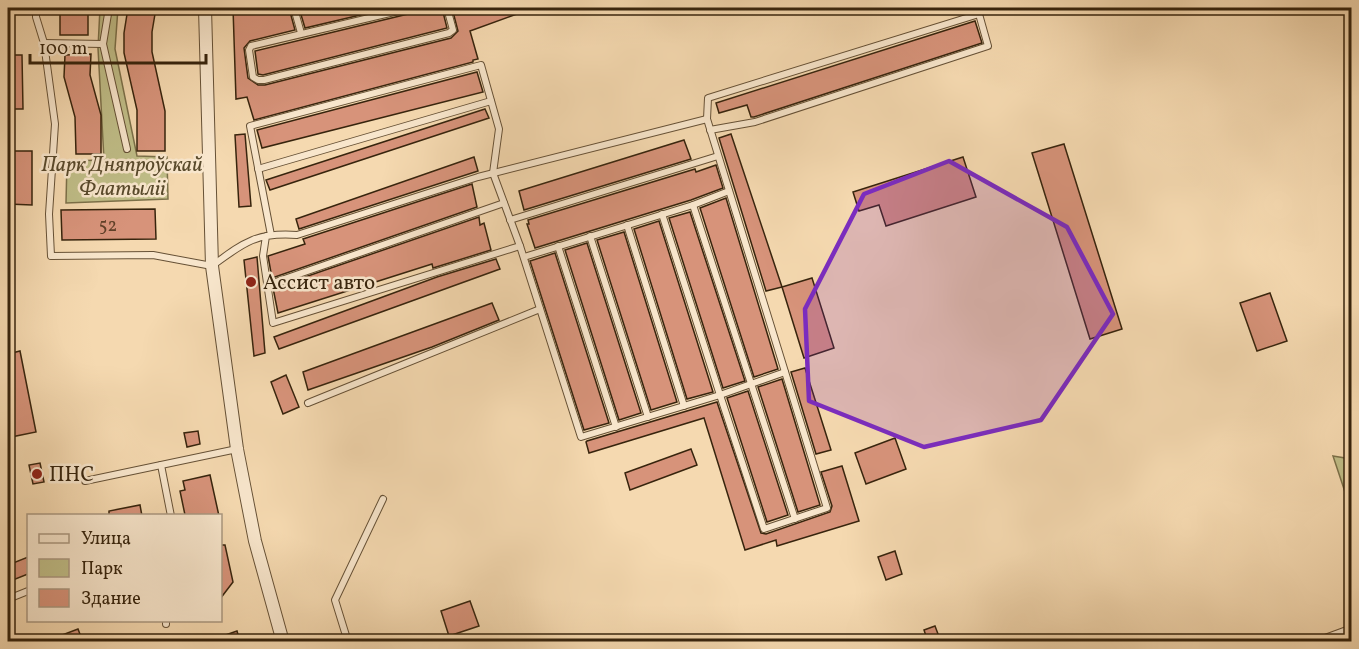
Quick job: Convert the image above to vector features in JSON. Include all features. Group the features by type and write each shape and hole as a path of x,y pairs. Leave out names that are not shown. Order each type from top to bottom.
{"street":[{"path":"205,8 212,266 237,449 255,541 283,642"}],"lane":[{"path":"36,8 36,17 44,44 55,124 49,214 51,256 153,255 212,266 244,243 268,236 297,235 493,173 707,119"},
{"path":"109,8 103,44 127,149"},
{"path":"294,8 301,33"},
{"path":"411,8 250,46 253,76 258,80 264,80 449,33 453,30 453,26 447,8"},
{"path":"662,214 764,529 827,508 718,156 707,119 708,98 979,14 988,46 755,122 710,129"},
{"path":"44,44 103,44"},
{"path":"520,246 273,323 263,256 268,236 250,126 481,65 499,129 493,173 510,220 520,246 524,257 581,438 720,395 785,372"},
{"path":"258,169 491,101"},
{"path":"510,220 718,156"},
{"path":"524,257 693,205 729,191"},
{"path":"267,285 504,203"},
{"path":"693,205 795,519"},
{"path":"627,225 684,406"},
{"path":"590,237 648,417"},
{"path":"558,246 616,427"},
{"path":"308,403 540,309"},
{"path":"85,481 237,449"},
{"path":"161,465 171,514"},
{"path":"348,642 335,600 383,499"},
{"path":"8,598 27,591"},
{"path":"1314,642 1352,628"}],"highlighted area":[{"path":"949,161 1067,227 1113,314 1041,420 924,447 809,401 805,309 864,194"}],"green space":[{"name":"Парк Дняпроўскай Флатыліі","path":"100,8 118,8 115,49 137,156 167,157 168,199 66,203 67,161 104,160 98,48"},
{"path":"1333,456 1351,459 1351,510"}],"building":[{"path":"60,8 88,8 88,35 60,35"},
{"path":"128,8 156,8 152,32 152,52 165,111 165,151 137,151 137,110 124,53"},
{"path":"233,8 274,8 275,10 289,8 295,30 250,41 244,48 248,78 258,85 451,38 458,31 452,8 531,9 470,31 478,59 473,62 254,120 247,97 236,99"},
{"path":"299,8 390,8 305,28"},
{"path":"416,8 423,8 423,12 442,8 447,28 263,75 258,74 255,51 412,13"},
{"path":"975,21 982,43 754,117 751,117 747,105 719,113 716,103"},
{"path":"91,54 90,75 101,115 101,154 76,154 75,117 64,77 65,55"},
{"path":"8,55 22,55 23,109 8,109"},
{"path":"477,72 483,92 262,148 257,130"},
{"path":"485,109 489,118 270,190 266,180"},
{"path":"245,134 251,206 239,207 235,135"},
{"path":"731,134 782,287 766,291 719,138"},
{"path":"684,140 691,159 524,210 519,191"},
{"path":"1064,144 1122,329 1090,339 1032,153"},
{"path":"8,151 32,151 32,205 8,204"},
{"path":"474,157 478,171 299,229 296,219"},
{"path":"963,157 976,197 886,226 879,205 859,211 853,192"},
{"path":"716,165 723,188 535,248 527,224 529,224 528,220 695,169 696,172"},
{"path":"472,184 477,207 272,278 268,256 305,244 303,239"},
{"path":"726,198 778,369 754,377 700,208"},
{"path":"155,209 156,239 62,240 61,210"},
{"path":"690,212 745,381 723,388 669,218"},
{"path":"479,217 480,225 484,223 491,250 433,268 432,264 278,313 273,288"},
{"path":"659,221 713,392 687,399 634,229"},
{"path":"624,232 677,402 651,410 597,240"},
{"path":"587,243 641,413 619,420 565,250"},
{"path":"555,253 609,423 584,430 530,261"},
{"path":"257,257 265,353 254,356 244,260"},
{"path":"496,259 500,269 279,349 274,337 437,277"},
{"path":"812,278 834,348 804,358 782,287"},
{"path":"1270,293 1287,341 1257,351 1240,303"},
{"path":"492,303 499,320 432,347 308,390 303,372"},
{"path":"20,351 36,432 11,437 8,421 8,354"},
{"path":"805,368 831,450 816,454 791,372"},
{"path":"286,375 299,407 283,414 271,382"},
{"path":"782,379 820,505 798,512 758,387"},
{"path":"748,391 788,515 767,522 727,398"},
{"path":"717,402 761,533 766,534 830,512 832,506 821,472 842,466 859,521 777,546 776,540 745,550 704,418 589,453 587,441"},
{"path":"198,431 200,444 187,447 184,433"},
{"path":"895,438 906,469 866,484 855,453"},
{"path":"691,449 697,465 630,490 625,473"},
{"name":"ПНС","path":"40,463 44,482 33,484 29,465"},
{"path":"210,475 219,514 185,514 180,491 185,490 183,481"},
{"path":"140,505 142,514 109,514 109,511"},
{"path":"222,545 225,545 233,582 222,596"},
{"path":"895,551 902,574 886,580 878,557"},
{"path":"27,557 27,574 8,582 8,565"},
{"path":"470,601 479,626 449,636 441,611"},
{"path":"935,626 941,642 928,642 924,630"},
{"path":"78,629 83,642 49,642 49,640"},
{"path":"237,631 240,642 211,642 211,640"}],"place":[{"name":"Ассист авто","path":"251,282"},
{"name":"ПНС","path":"37,474"}]}
